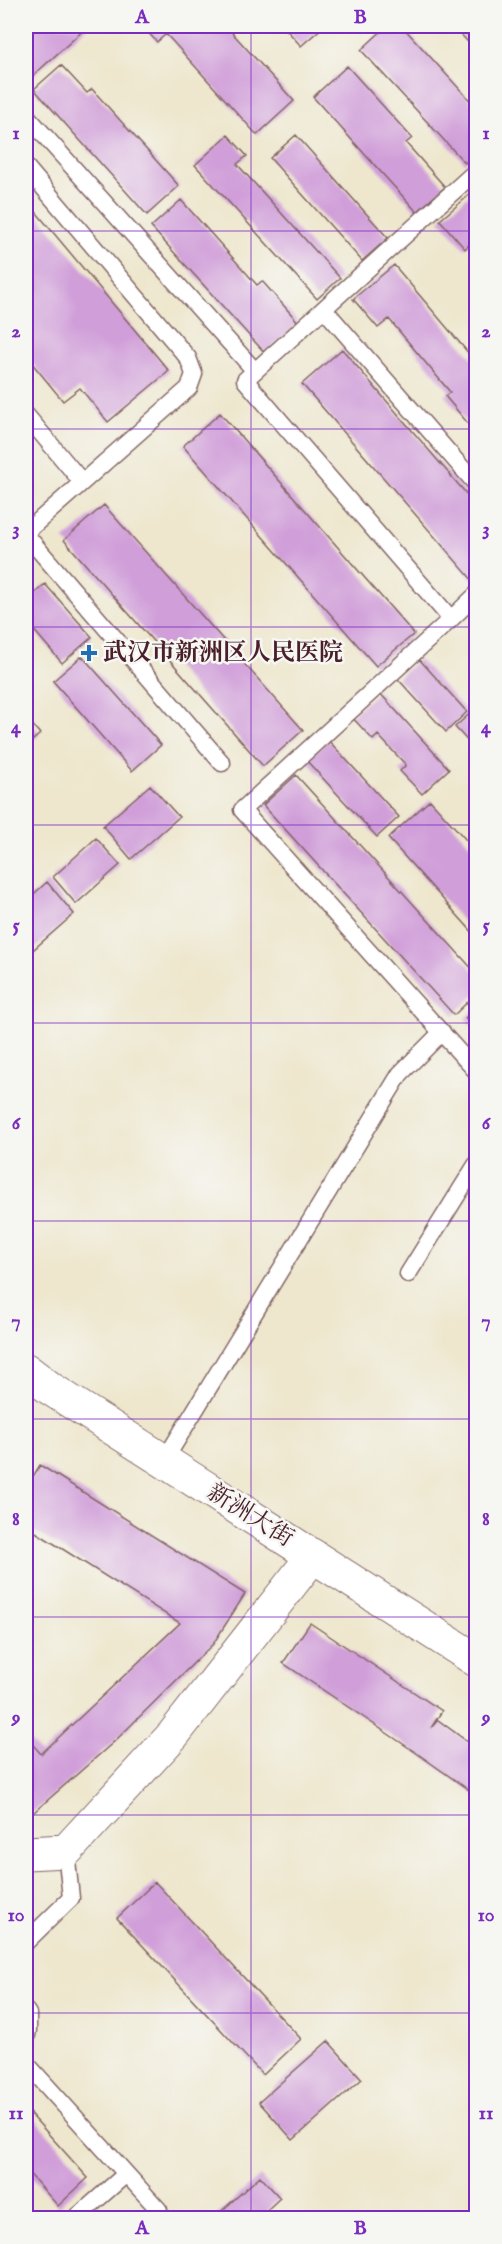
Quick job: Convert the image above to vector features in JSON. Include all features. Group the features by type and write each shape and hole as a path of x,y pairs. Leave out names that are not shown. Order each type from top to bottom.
{"main road":[{"name":"新洲大街","path":"26,1370 51,1389 477,1660"},
{"path":"26,1852 66,1851 173,1735 313,1556"}],"lane":[{"path":"26,115 255,371"},
{"path":"26,167 188,358 195,374 189,388 26,534 222,764"},
{"path":"451,619 245,380 477,171"},
{"path":"324,309 477,484"},
{"path":"27,419 82,483"},
{"path":"477,595 242,810 477,1071"},
{"path":"164,1461 400,1074 442,1032"},
{"path":"408,1274 477,1166"},
{"path":"26,1942 71,1898 66,1851"},
{"path":"26,2012 28,2030 26,2040"},
{"path":"26,2063 159,2210"},
{"path":"76,2218 126,2174"}],"building":[{"path":"26,26 88,26 26,82"},
{"path":"142,26 226,26 294,101 257,135 166,34 157,42"},
{"path":"283,26 324,26 301,46"},
{"path":"387,26 402,26 476,107 476,152 465,163 361,50"},
{"path":"453,26 476,26 476,51 468,42"},
{"path":"61,65 87,93 92,89 179,186 147,215 34,89"},
{"path":"347,66 412,138 406,143 445,187 417,212 313,97"},
{"path":"228,135 247,156 237,164 340,278 317,299 195,165"},
{"path":"296,135 388,238 362,261 270,158"},
{"path":"474,191 476,194 476,252 470,244 465,249 440,220"},
{"path":"26,200 169,371 108,422 80,388 63,401 26,356"},
{"path":"181,200 257,285 262,281 299,323 265,353 151,227"},
{"path":"394,265 476,362 476,433 445,396 450,392 389,319 378,328 353,299"},
{"path":"342,349 476,505 476,580 474,582 302,384"},
{"path":"220,413 414,634 376,666 183,446"},
{"path":"104,505 303,730 263,766 64,540"},
{"path":"45,584 92,637 62,663 26,621 26,601"},
{"path":"82,656 161,745 132,771 53,681"},
{"path":"419,659 467,712 446,732 397,678"},
{"path":"378,691 449,769 422,794 400,771 406,765 378,735 373,740 351,716"},
{"path":"476,708 476,745 474,748 455,727"},
{"path":"26,717 40,734 26,746"},
{"path":"328,740 399,817 377,837 306,760"},
{"path":"296,775 476,973 476,994 454,1015 263,805"},
{"path":"150,785 179,817 131,859 103,826"},
{"path":"430,800 476,851 476,936 388,838"},
{"path":"96,838 120,865 76,904 53,877"},
{"path":"47,882 74,914 26,956 26,901"},
{"path":"476,1008 476,1032 465,1018"},
{"path":"40,1465 245,1594 213,1644 116,1740 33,1813 26,1804 26,1739 41,1754 180,1623 26,1526 26,1488"},
{"path":"26,1619 35,1625 26,1638"},
{"path":"310,1623 442,1711 431,1728 438,1720 476,1748 476,1795 283,1663"},
{"path":"155,1882 301,2039 263,2075 117,1918"},
{"path":"328,2041 362,2079 293,2140 259,2102"},
{"path":"26,2109 88,2178 58,2206 26,2170"},
{"path":"260,2176 280,2198 267,2210 272,2215 267,2218 214,2218"}],"place":[{"name":"武汉市新洲区人民医院","path":"89,653"}]}
